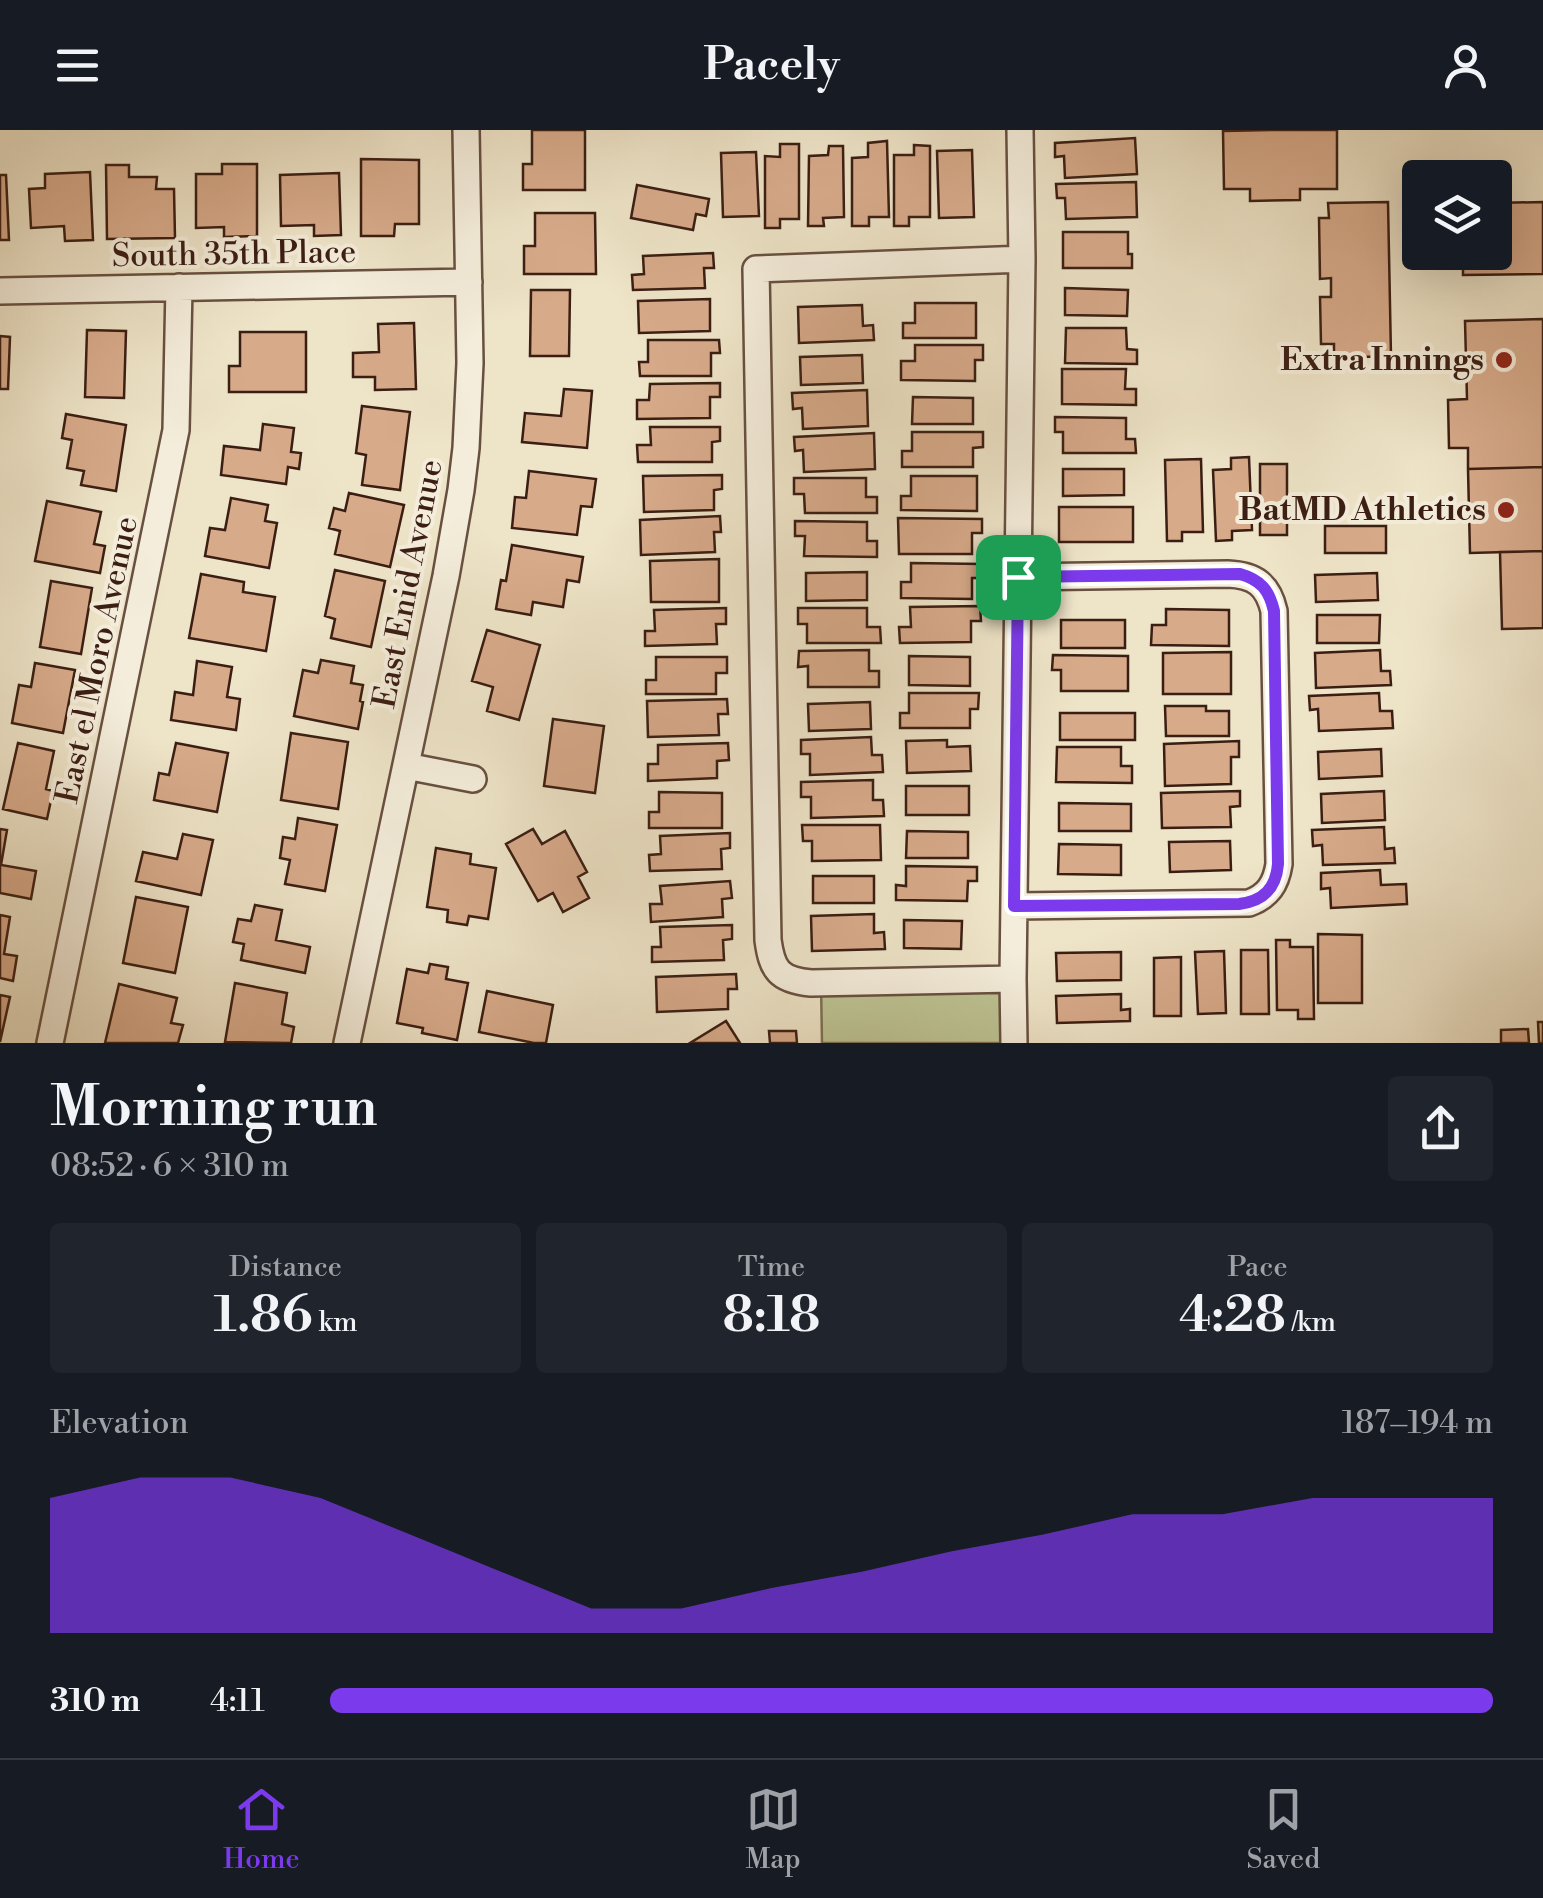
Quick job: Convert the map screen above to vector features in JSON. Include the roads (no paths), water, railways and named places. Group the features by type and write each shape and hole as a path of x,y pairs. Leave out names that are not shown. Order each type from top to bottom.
{"street":[{"name":"East Enid Avenue","path":"348,1043 462,490 469,405 466,130"},
{"path":"1014,1043 1020,130"},
{"path":"1013,979 811,983 788,979 772,962 768,920 756,269 1022,259"},
{"name":"South 35th Place","path":"0,291 469,282"},
{"name":"East el Moro Avenue","path":"50,1043 176,430 179,287"},
{"path":"1014,906 1248,903 1268,893 1278,874 1274,611 1260,582 1228,574 1018,577"},
{"path":"406,766 473,780"}],"place":[{"name":"Extra Innings","path":"1504,360"},
{"name":"BatMD Athletics","path":"1506,510"}]}
